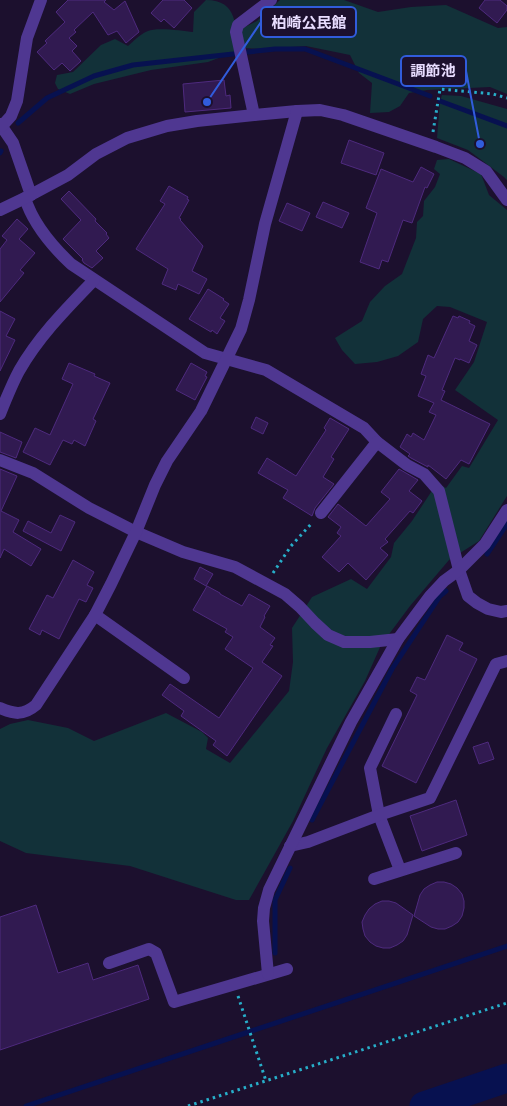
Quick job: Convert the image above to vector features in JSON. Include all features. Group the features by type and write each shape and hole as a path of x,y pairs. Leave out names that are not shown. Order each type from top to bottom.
{"street":[{"path":"41,0 27,38 17,100 11,116 1,125 13,143 28,197 28,207 41,230 55,249 71,264 94,280 205,353 266,370 364,428 377,442 407,465 424,474 439,491 459,570 468,596 477,604 488,609 501,612 507,611"},
{"path":"254,115 236,32 238,25 271,0"},
{"path":"0,210 68,175 96,154 127,138 166,126 197,121 320,110 343,115 465,158 486,171 507,200"},
{"path":"0,708 9,712 19,713 26,712 36,705 95,615 136,532 154,485 167,461 201,411 241,329 249,300 264,224 297,111"},
{"path":"0,414 18,372 36,345 94,280"},
{"path":"321,513 377,442"},
{"path":"0,460 33,473 90,508 136,532 183,552 235,567 266,583 286,594 328,635 344,642 398,639"},
{"path":"268,974 264,941 264,908 290,846 351,722 398,639 430,596 485,544 507,510"},
{"path":"95,615 184,678"},
{"path":"290,846 308,842 430,798 496,664 506,663"},
{"path":"396,714 370,768 379,815 400,870"},
{"path":"374,879 456,853"},
{"path":"109,963 149,949 156,953 174,1002 287,969"}],"path":[{"path":"432,145 440,89 493,94 507,98"},
{"path":"266,583 291,546 321,513"},
{"path":"230,985 246,1022 266,1081"},
{"path":"188,1106 507,1003"}],"shaded area":[{"path":"206,0 216,1 230,10 235,24 237,51 208,62 151,70 94,84 70,94 58,89 55,83 57,75 73,72 101,45 115,39 128,46 142,34 152,30 193,32 194,12"},
{"path":"280,0 344,0 378,12 411,7 446,5 498,28 507,27 507,94 490,87 427,90 409,93 400,106 389,112 370,113 372,83 359,73 350,55 306,46 261,49 245,48 241,29 257,21"},
{"path":"442,95 461,96 507,109 507,180 468,150 437,138"},
{"path":"449,159 481,174 489,195 507,210 507,496 479,541 449,560 410,606 381,645 365,681 327,748 293,821 249,900 236,900 130,866 26,853 0,841 0,729 10,724 28,720 68,728 94,741 166,713 202,732 208,738 206,749 230,763 289,691 293,662 292,628 312,597 351,579 367,589 391,557 394,543 412,521 437,483 446,488 462,466 469,468 498,420 455,390 474,362 487,322 450,307 437,306 423,319 418,342 398,356 377,362 355,364 342,350 335,338 362,321 370,302 385,286 402,274 416,238 417,222 423,216 424,201 435,187 440,174 434,169 437,160"}],"building":[{"path":"68,0 106,0 104,2 114,10 125,1 139,32 126,43 117,31 108,35 93,12 74,30 76,32 69,38 77,46 72,51 81,61 70,71 62,63 54,70 37,52 47,43 45,41 65,22 56,12"},
{"path":"163,0 184,0 192,8 174,28 164,19 161,22 151,13"},
{"path":"485,0 500,0 507,6 507,10 497,23 479,8"},
{"path":"224,80 226,96 230,95 231,108 185,112 183,84"},
{"path":"349,140 384,153 376,175 341,163"},
{"path":"421,167 434,174 427,188 425,187 412,223 403,220 388,262 382,260 379,269 360,262 377,213 366,208 381,169 413,182"},
{"path":"169,186 188,197 187,199 189,200 179,218 203,246 192,271 207,279 199,294 178,284 176,290 162,284 168,269 136,249 165,204 160,201"},
{"path":"69,191 96,219 95,221 107,233 109,238 96,251 103,258 92,268 84,263 83,259 63,239 81,220 61,199"},
{"path":"323,202 349,213 342,228 316,217"},
{"path":"287,203 310,213 302,231 279,221"},
{"path":"17,219 28,229 19,239 35,253 20,270 24,273 0,302 0,249 7,240 2,236"},
{"path":"208,289 229,304 220,318 225,321 217,334 189,319"},
{"path":"0,311 15,319 6,336 15,340 0,371"},
{"path":"453,316 458,318 459,316 470,321 469,323 475,326 469,341 477,345 469,363 455,358 442,390 445,391 441,400 490,424 469,464 461,460 446,479 428,465 428,467 408,456 410,454 400,447 407,434 411,437 413,433 424,440 436,415 429,412 434,403 418,396 426,376 421,374 428,355 434,358"},
{"path":"69,363 95,374 94,376 110,383 93,419 96,421 85,446 74,440 72,444 63,440 50,465 23,452 35,428 50,435 73,384 62,379"},
{"path":"191,363 207,372 205,376 207,377 195,400 176,390"},
{"path":"256,417 268,423 263,434 251,428"},
{"path":"330,418 349,429 331,457 334,459 323,477 334,484 315,508 312,516 283,498 288,490 258,473 267,458 296,476 326,430 324,428"},
{"path":"0,432 22,442 16,458 0,452"},
{"path":"0,469 17,476 1,511 19,520 13,532 41,549 31,566 4,549 0,558"},
{"path":"399,469 418,480 409,491 422,501 413,513 410,511 385,539 388,542 380,548 388,555 366,580 348,563 339,572 322,557 341,536 337,533 341,527 328,517 338,504 366,526 390,499 381,492"},
{"path":"60,515 75,522 61,551 23,531 28,521 51,533"},
{"path":"73,560 94,572 87,585 93,588 86,602 79,599 59,639 42,630 40,635 29,629 47,595 53,598"},
{"path":"200,567 213,574 206,586 194,579"},
{"path":"207,586 242,606 249,594 270,606 260,627 275,638 270,645 273,646 262,662 282,676 227,756 213,745 216,741 181,716 184,711 162,695 170,684 219,718 253,668 225,649 233,637 225,632 227,629 193,610"},
{"path":"447,635 463,643 459,650 477,659 416,783 382,766 417,695 410,691 417,677 425,680"},
{"path":"488,742 494,759 479,764 473,747"},
{"path":"456,800 467,835 422,851 410,816"},
{"path":"437,882 451,884 457,888 462,894 464,901 462,916 458,922 445,929 431,927 414,916 420,895 424,889"},
{"path":"382,901 396,903 413,915 407,935 403,941 390,948 376,946 370,942 365,936 363,929 362,922 369,909"},
{"path":"36,905 58,973 88,963 93,980 138,965 149,999 0,1050 0,917"}],"waterway":[{"path":"248,52 275,49 305,49 430,96"},
{"path":"18,123 47,98 94,76 133,65 233,54"},
{"path":"440,101 507,126"},
{"path":"487,554 507,524"},
{"path":"312,820 392,669 440,596 446,591"},
{"path":"275,953 275,900 290,868"},
{"path":"26,1106 507,946"},
{"path":"424,1106 507,1078"}],"place":[{"name":"柏崎公民館","path":"207,102"},
{"name":"調節池","path":"480,144"}]}
